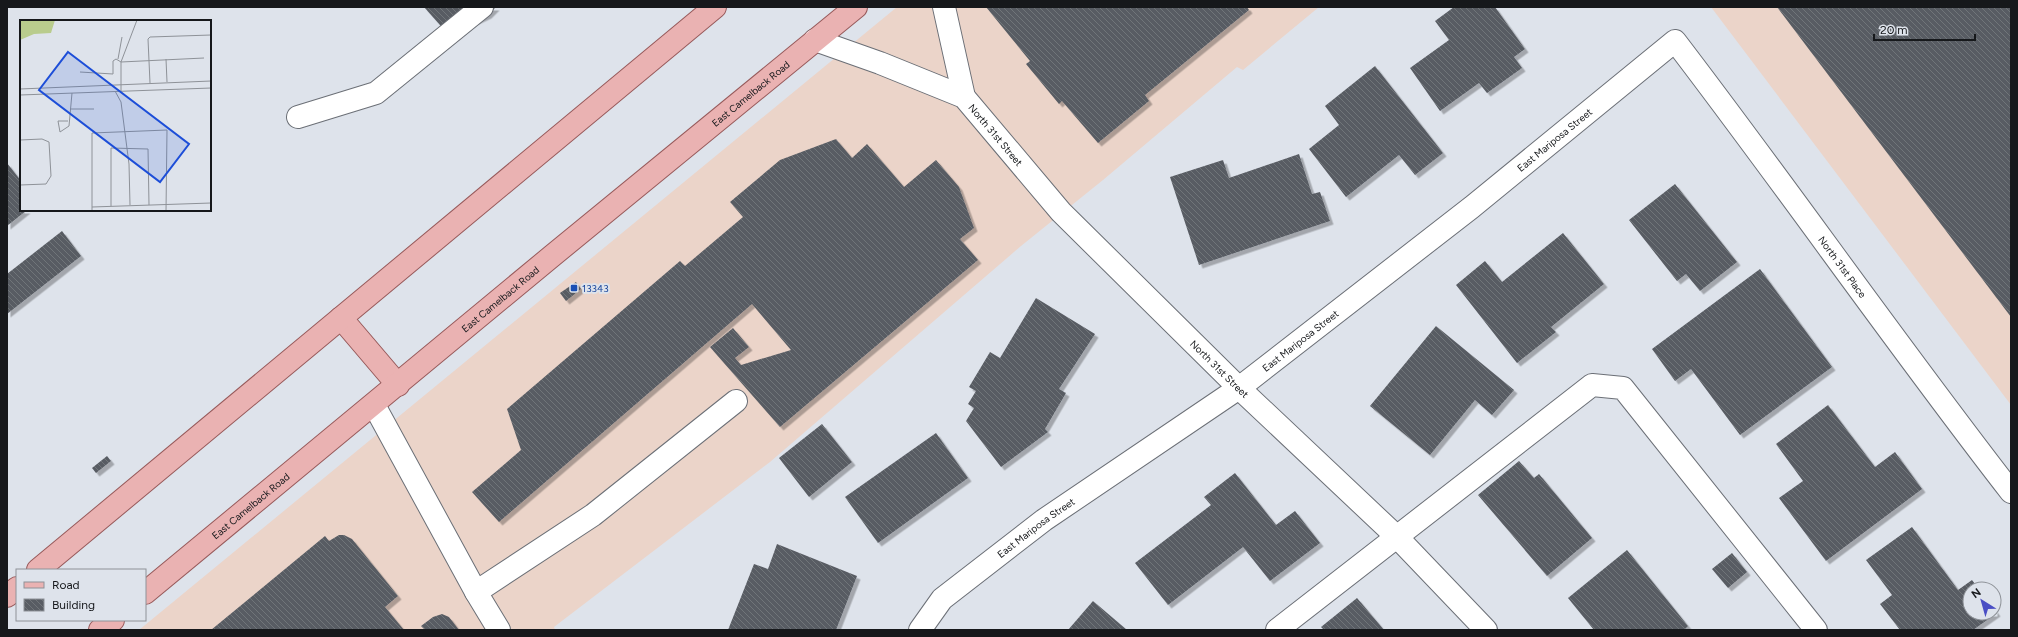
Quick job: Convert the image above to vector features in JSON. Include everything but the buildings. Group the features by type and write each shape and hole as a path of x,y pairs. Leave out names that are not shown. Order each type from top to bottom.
{"main road":[{"path":"39,569 715,7"},
{"name":"East Camelback Road","path":"146,592 374,405 552,256 856,7"},
{"path":"341,318 398,385"},
{"path":"7,596 16,589"},
{"path":"100,630 112,621"}],"street":[{"path":"298,117 376,93 482,7"},
{"name":"North 31st Street","path":"944,7 964,97 1061,212 1239,388 1397,537 1486,630"},
{"name":"North 31st Street","path":"815,40 880,63 964,97"},
{"name":"East Mariposa Street","path":"920,630 942,599 1044,520 1239,388 1472,207 1675,41"},
{"name":"North 31st Place","path":"1675,41 1738,123 2011,492"},
{"path":"1276,630 1592,385 1623,388 1816,630"},
{"path":"476,592 594,515 736,401"},
{"path":"374,405 476,592 499,630"}],"shaded area":[{"path":"897,7 1319,7 1243,70 1237,67 1103,180 1021,246 770,462 554,627 555,630 139,630"},
{"path":"1711,7 2011,7 2011,405"}],"place":[{"name":"13343","path":"574,288"}]}
